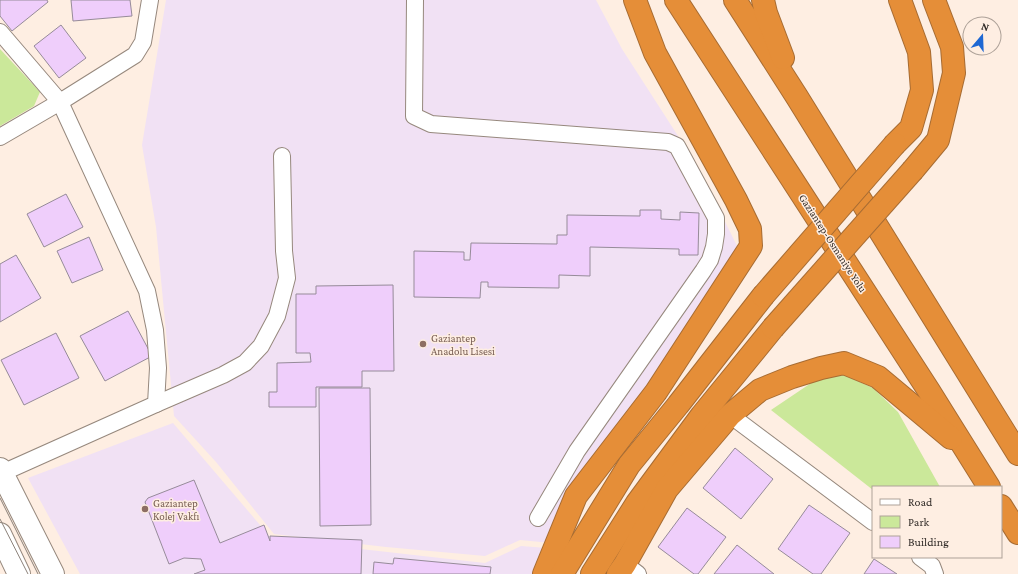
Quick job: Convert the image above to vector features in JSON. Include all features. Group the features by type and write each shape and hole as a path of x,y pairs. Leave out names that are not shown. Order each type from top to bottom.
{"highway":[{"path":"544,574 576,496 656,392 751,246 750,229 736,200 654,53 635,0"},
{"name":"Gaziantep-Osmaniye Yolu","path":"676,0 988,486"},
{"path":"735,0 797,97 1018,454"},
{"path":"763,0 766,13 797,97"},
{"path":"562,574 629,465 763,296 895,144 911,128 922,90 919,52 900,0"},
{"path":"592,574 637,503 702,416 773,328 938,140 954,73 952,47 934,0"},
{"path":"627,571 667,489 730,415 760,390 792,377 844,363 878,377 966,450"},
{"path":"1002,508 1018,533"}],"street":[{"path":"0,137 60,102 135,55 143,42 150,0"},
{"path":"415,0 414,116 431,124 668,142 677,146 716,218 716,234 710,260 576,451 538,518"},
{"path":"0,32 60,102 147,291 155,330 158,368 156,404"},
{"path":"53,574 1,471 223,375 246,363 261,346 277,316 287,278 284,251 282,156"},
{"path":"730,415 872,521"},
{"path":"0,534 19,574"},
{"path":"921,558 932,566 935,574"}],"shaded area":[{"name":"Gaziantep Anadolu Lisesi","path":"166,0 596,0 622,49 698,167 737,246 728,272 551,543 520,540 485,556 386,547 274,534 216,462 174,416 156,227 142,145"},
{"name":"Gaziantep Kolej Vakfı","path":"173,423 272,539 485,563 521,546 547,548 533,574 80,574 28,478"}],"green space":[{"path":"0,49 40,92 34,106 0,126"},
{"path":"844,375 873,388 898,412 939,486 872,486 872,489 771,410 820,377"}],"building":[{"path":"0,0 47,0 48,2 12,31 0,16"},
{"path":"71,0 130,0 132,16 73,21"},
{"path":"61,25 86,58 59,78 34,46"},
{"path":"66,194 83,227 44,247 27,214"},
{"path":"640,210 661,210 661,219 680,220 680,212 699,213 698,255 679,255 679,249 590,247 590,276 559,275 559,288 488,287 488,282 481,282 480,298 414,297 414,251 464,252 464,260 470,260 471,243 557,244 557,235 567,235 567,215 640,216"},
{"path":"89,237 103,270 72,283 57,251"},
{"path":"16,255 41,298 0,322 0,264"},
{"path":"393,285 394,371 362,371 362,387 316,387 316,407 269,407 269,392 277,392 277,363 311,362 310,353 296,353 296,294 316,294 316,286"},
{"path":"128,311 152,356 105,381 80,336"},
{"path":"56,333 79,378 24,405 1,360"},
{"path":"319,388 370,388 371,525 320,526"},
{"path":"735,448 773,479 741,519 703,488"},
{"path":"194,480 220,543 264,525 270,541 270,536 362,540 361,574 194,574 205,570 201,559 184,558 169,564 145,502 148,498"},
{"path":"809,505 850,533 821,574 813,574 778,549"},
{"path":"687,508 726,537 698,574 694,574 658,547"},
{"path":"737,545 774,574 714,574"},
{"path":"394,558 491,567 490,574 373,574 374,562 393,564"},
{"path":"874,559 897,574 864,574"}],"tram line":[{"path":"0,498 38,574"},
{"path":"0,519 28,574"}],"place":[{"name":"Gaziantep Anadolu Lisesi","path":"423,344"},
{"name":"Gaziantep Kolej Vakfı","path":"145,509"}]}
